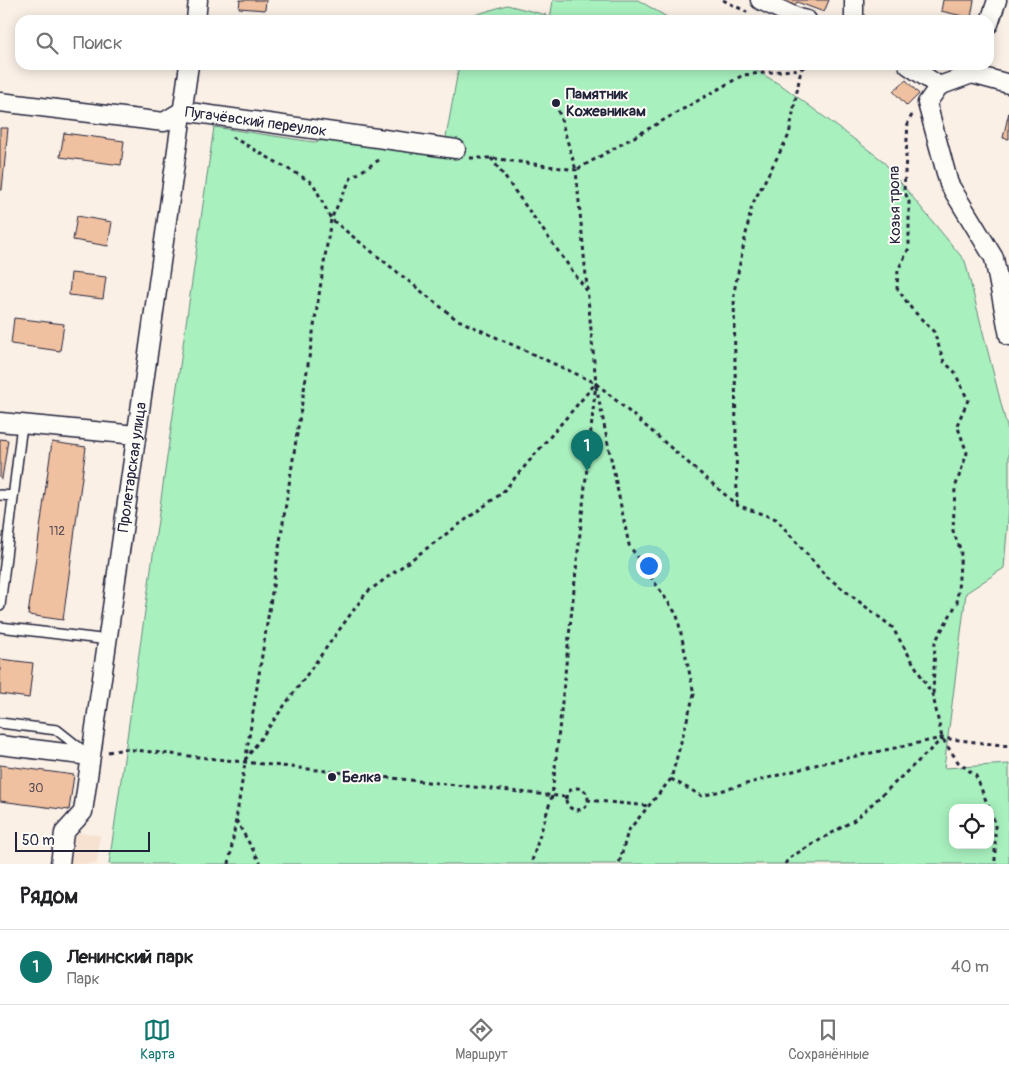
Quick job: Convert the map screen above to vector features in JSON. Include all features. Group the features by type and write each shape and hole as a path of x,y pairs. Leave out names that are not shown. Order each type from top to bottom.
{"street":[{"path":"196,15 198,0"},
{"path":"760,0 792,15"},
{"path":"854,0 854,15"},
{"path":"992,15 997,0"},
{"name":"Пролетарская улица","path":"60,864 64,833 83,812 109,640 188,70"},
{"path":"915,70 939,86"},
{"path":"1009,84 974,70 939,86 927,103 949,184 1002,260 1009,336"},
{"name":"Пугачёвский переулок","path":"0,102 164,122 182,111 460,154"},
{"path":"0,422 136,435"},
{"path":"0,745 90,756"}],"lane":[{"path":"0,606 22,424"},
{"path":"0,495 13,496"},
{"path":"0,627 109,640"},
{"path":"0,723 57,730 90,756"}],"path":[{"path":"460,154 576,170 743,74 801,70 789,136 752,205 734,292 737,505"},
{"path":"556,103 576,170 596,383 629,545 676,615 694,694 670,779 628,831 619,864"},
{"name":"Козья тропа","path":"927,103 916,108 908,122 904,190 909,202 909,248 898,270 897,288 911,308 934,332 944,362 954,370 968,400 957,426 967,454 955,488 953,531 961,551 957,603 936,642 933,696"},
{"path":"230,136 313,183 331,219 456,319 596,383 737,505 776,518 826,576 892,627 933,696 942,738 958,762 976,776 988,804"},
{"path":"228,864 331,219 351,178 380,158 389,158"},
{"path":"491,158 587,291"},
{"path":"244,762 366,593 502,494 596,383"},
{"path":"531,864 552,796 596,383"},
{"path":"785,864 789,858 856,820 942,738"},
{"path":"670,779 702,796 819,764 942,738 1009,746"},
{"path":"90,756 124,749 566,798"},
{"path":"578,788 586,794 587,800 581,809 573,809 568,805 566,798 569,792 578,788"},
{"path":"587,800 650,806"},
{"path":"236,820 260,864"},
{"path":"994,820 995,864"}],"shaded area":[{"path":"71,832 100,835 97,864 67,864"}],"green space":[{"path":"553,0 638,0 664,15 551,15"},
{"path":"507,5 546,15 474,15"},
{"path":"458,70 755,70 784,87 882,160 965,261 1009,435 1009,507 1004,568 966,593 944,768 1009,764 1009,864 109,864 214,127 314,142 375,132 445,143"}],"building":[{"path":"240,0 266,0 265,10 239,8"},
{"path":"773,0 829,0 824,12 797,2 793,7"},
{"path":"943,0 974,0 972,15 958,15 941,11"},
{"path":"906,80 919,94 907,106 893,91"},
{"path":"1009,112 1009,139 1003,138"},
{"path":"0,128 8,128 2,190 0,190"},
{"path":"64,133 124,141 121,165 60,157"},
{"path":"77,216 112,222 108,246 73,240"},
{"path":"71,273 106,277 103,299 69,295"},
{"path":"14,318 64,324 60,351 11,344"},
{"path":"0,439 8,440 2,479 0,478"},
{"path":"52,442 86,447 63,620 28,615"},
{"path":"0,659 33,663 29,698 0,694"},
{"path":"0,765 74,775 69,810 0,801"}],"place":[{"name":"Памятник Кожевникам","path":"556,103"},
{"name":"Ленинский парк","path":"587,471"},
{"name":"Белка","path":"332,777"}]}
